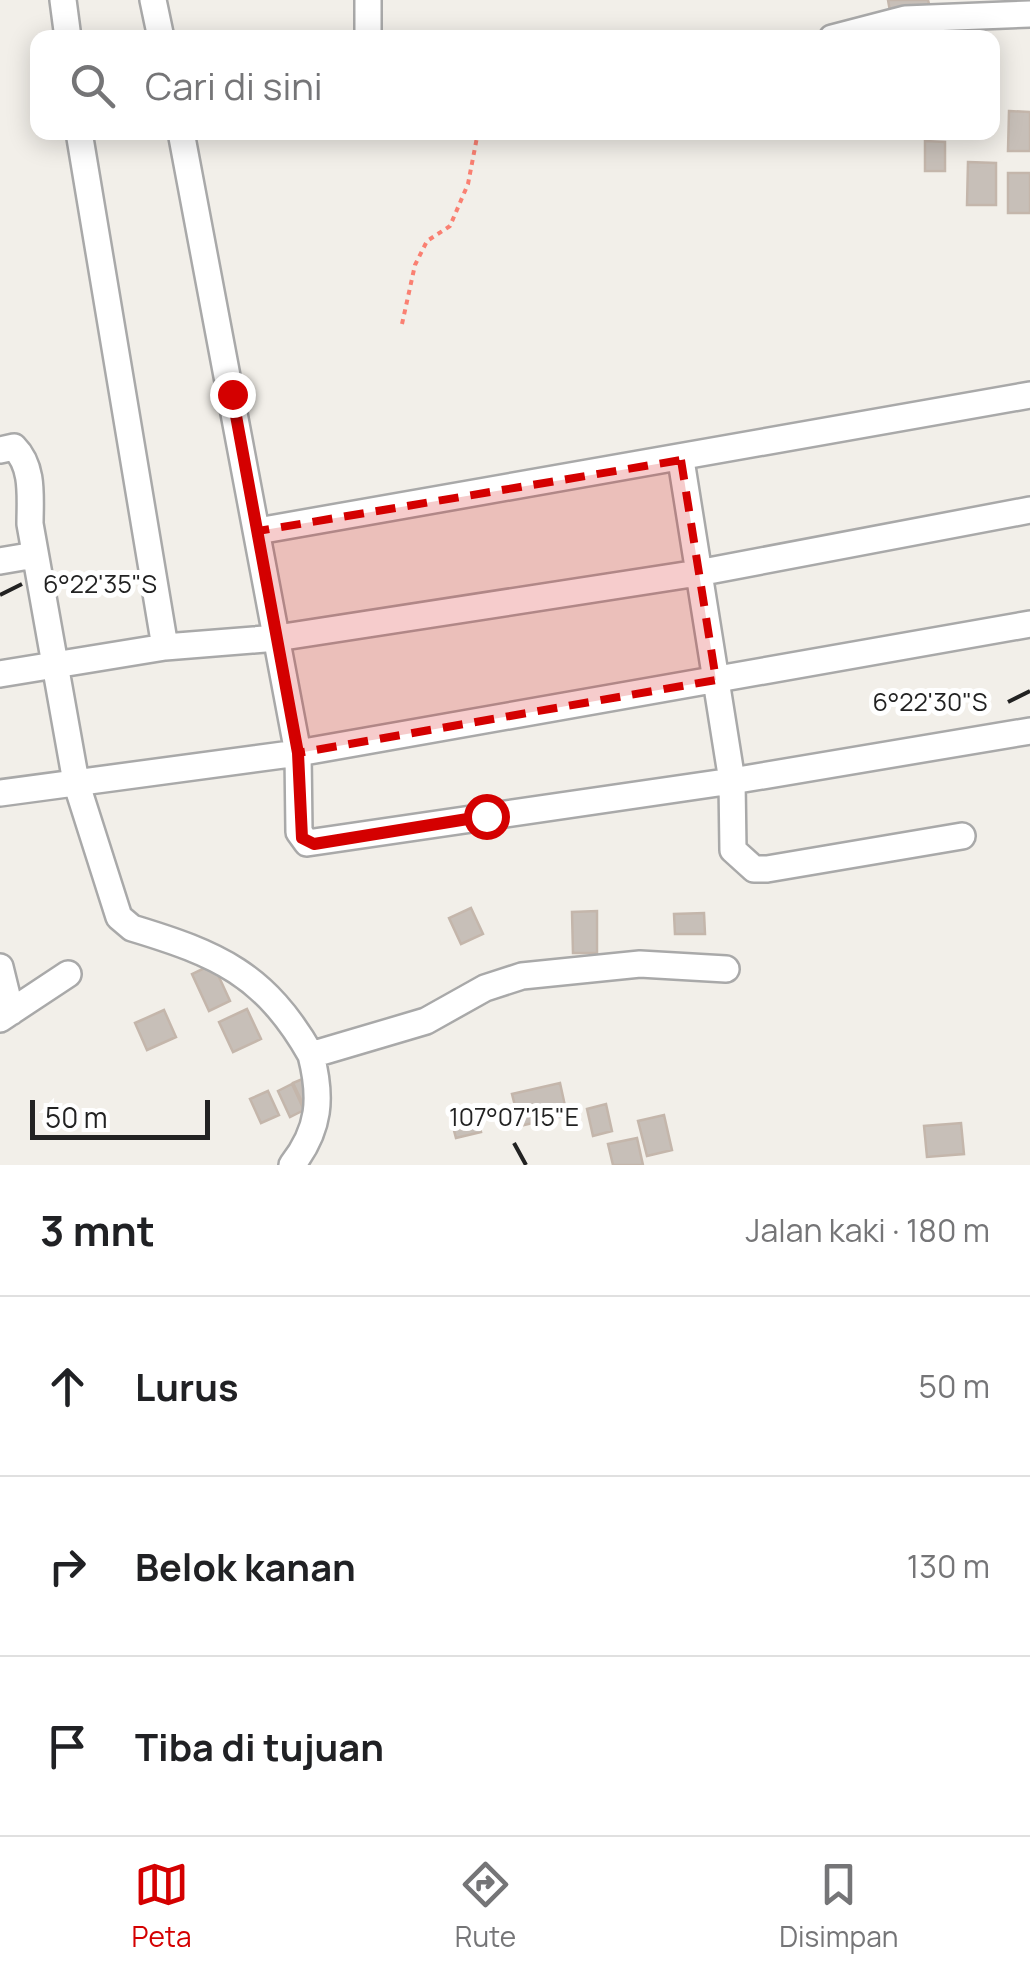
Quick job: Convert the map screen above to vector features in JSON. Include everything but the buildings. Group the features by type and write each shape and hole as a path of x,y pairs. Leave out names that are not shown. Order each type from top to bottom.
{"street":[{"path":"63,0 67,30"},
{"path":"153,0 159,30"},
{"path":"368,0 368,30"},
{"path":"863,30 905,19 1030,14"},
{"path":"80,140 165,648"},
{"path":"183,140 298,753 299,832 314,844 732,781 1030,730"},
{"path":"258,531 681,460 1030,395"},
{"path":"0,450 14,447 24,456 35,555 76,782 119,917 132,928 236,968 286,1012 311,1055 320,1091 318,1118 306,1147 292,1165"},
{"path":"681,460 732,781 730,842 754,869 962,836"},
{"path":"0,674 165,648 277,638 698,572 1030,510"},
{"path":"0,561 35,555"},
{"path":"0,793 298,753 1030,624"},
{"path":"311,1055 426,1021 484,988 522,976 640,964 726,969"},
{"path":"0,968 5,1015 68,974"}],"path":[{"path":"402,324 414,265 427,242 450,226 468,184 476,140"}],"highlighted area":[{"path":"681,460 716,680 298,753 258,531"}],"route":[{"path":"232,394 298,753 302,838 314,844 486,816"}]}
